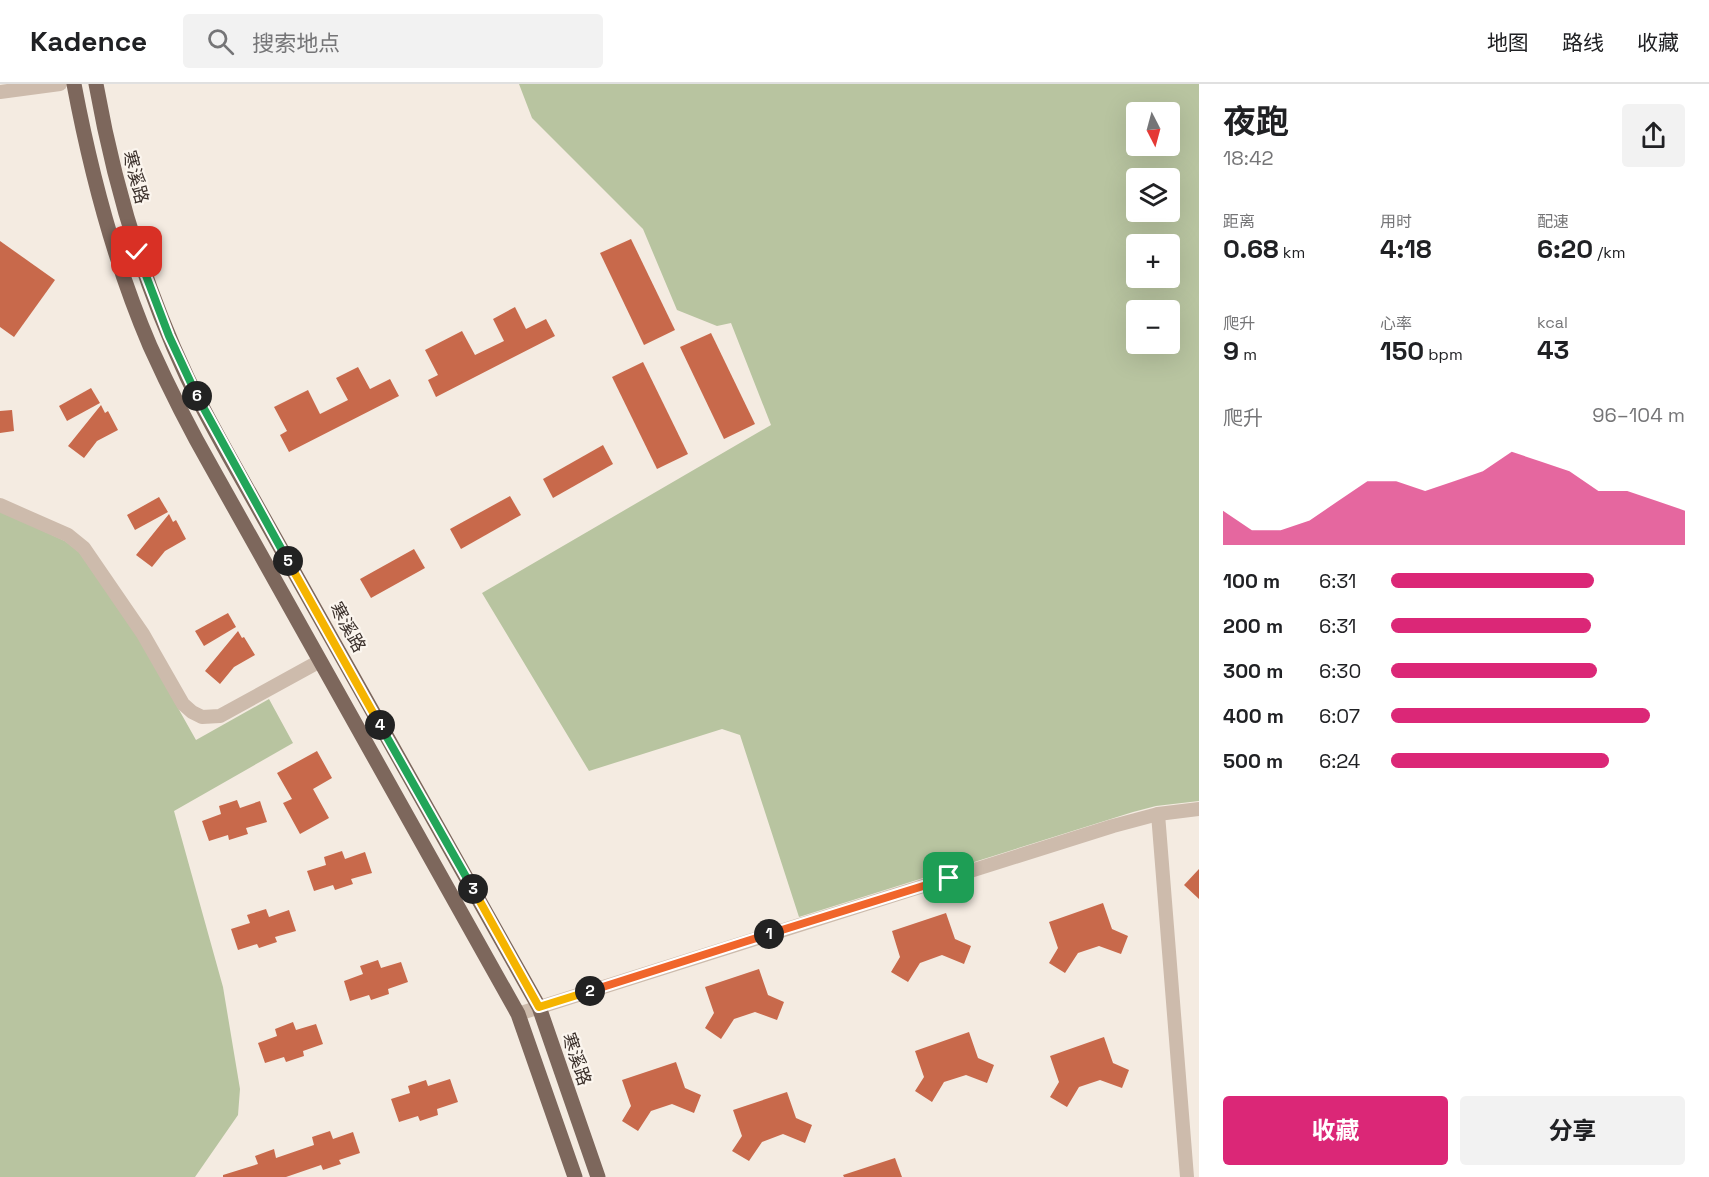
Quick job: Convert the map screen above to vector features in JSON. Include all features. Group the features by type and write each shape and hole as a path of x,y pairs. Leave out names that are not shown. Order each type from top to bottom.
{"main road":[{"path":"74,84 92,171 104,215 125,280 150,344 189,428 518,1014 575,1177"},
{"name":"寒溪路","path":"96,84 113,166 137,252 169,336 236,468 539,1007 598,1177"}],"street":[{"path":"0,92 60,84"},
{"path":"0,504 68,535 84,548 143,634 183,704 197,715 208,718 220,716 320,661"},
{"path":"518,1014 1113,826 1158,814 1199,808"},
{"path":"1158,814 1187,1177"}],"green space":[{"path":"519,84 1199,84 1199,801 1156,806 1133,812 799,917 740,735 722,729 589,771 482,593 771,425 731,323 717,326 677,310 643,229 532,118"},
{"path":"0,511 65,541 79,552 138,637 196,740 269,699 293,743 174,811 223,987 240,1089 238,1115 195,1177 0,1177"}],"building":[{"path":"631,239 675,330 644,345 600,253"},
{"path":"0,241 55,280 14,337 0,327"},
{"path":"515,307 526,329 546,319 555,336 436,397 428,380 438,375 425,350 462,331 475,355 504,341 493,319"},
{"path":"711,333 755,424 724,439 680,347"},
{"path":"643,362 688,454 657,469 612,377"},
{"path":"358,367 370,389 390,379 399,396 289,452 280,435 287,431 274,407 308,390 320,414 348,400 336,378"},
{"path":"91,388 100,403 67,421 59,406"},
{"path":"101,405 105,413 108,411 118,430 97,441 84,458 68,446"},
{"path":"12,410 14,431 0,433 0,411"},
{"path":"603,445 613,464 553,498 543,479"},
{"path":"510,496 521,515 461,549 450,529"},
{"path":"159,497 168,512 135,530 127,515"},
{"path":"169,514 173,522 176,520 186,539 165,551 152,567 136,555"},
{"path":"414,549 425,568 371,598 360,579"},
{"path":"228,613 236,627 204,646 195,631"},
{"path":"238,631 255,655 234,667 220,684 205,671"},
{"path":"317,751 332,778 313,789 329,818 300,834 283,803 292,799 277,773"},
{"path":"237,800 240,808 260,801 267,822 246,828 248,834 229,840 228,835 209,841 202,821 221,814 219,806"},
{"path":"342,851 345,859 365,852 372,873 351,879 353,884 335,890 333,885 314,891 307,871 326,865 324,857"},
{"path":"1199,869 1199,899 1184,885"},
{"path":"1103,903 1112,929 1128,936 1121,954 1099,946 1078,953 1065,973 1049,963 1058,948 1049,922"},
{"path":"266,909 269,917 289,910 296,931 275,937 277,942 259,948 257,944 238,950 231,929 250,923 247,915"},
{"path":"946,913 955,939 971,946 964,964 942,955 920,963 908,982 891,972 900,957 892,931"},
{"path":"378,960 381,968 401,962 408,982 388,989 389,994 371,1000 369,995 350,1001 344,981 363,974 360,966"},
{"path":"759,969 768,995 784,1002 777,1020 755,1012 734,1019 721,1039 705,1028 714,1013 705,987"},
{"path":"293,1022 296,1030 316,1024 323,1044 303,1051 304,1056 286,1062 284,1057 265,1063 258,1043 277,1036 275,1029"},
{"path":"969,1032 978,1058 994,1065 987,1083 966,1075 944,1082 932,1102 915,1091 924,1077 915,1051"},
{"path":"1104,1037 1113,1063 1129,1070 1122,1088 1100,1080 1079,1087 1067,1107 1050,1097 1059,1082 1050,1056"},
{"path":"676,1062 685,1088 701,1095 694,1113 672,1104 651,1111 638,1131 622,1121 631,1106 622,1080"},
{"path":"450,1079 458,1102 437,1109 438,1115 420,1121 418,1116 399,1122 391,1099 410,1093 408,1086 426,1080 428,1086"},
{"path":"787,1092 796,1118 812,1125 805,1143 783,1134 762,1142 749,1161 732,1151 742,1136 733,1110"},
{"path":"330,1131 333,1139 353,1132 360,1153 339,1160 341,1164 323,1170 321,1165 286,1177 223,1177 223,1175 258,1164 255,1156 274,1149 276,1158 314,1145 312,1137"},
{"path":"895,1158 902,1177 844,1177 843,1175"}],"route":[{"path":"137,252 169,336 208,418 539,1007 949,878"}]}
